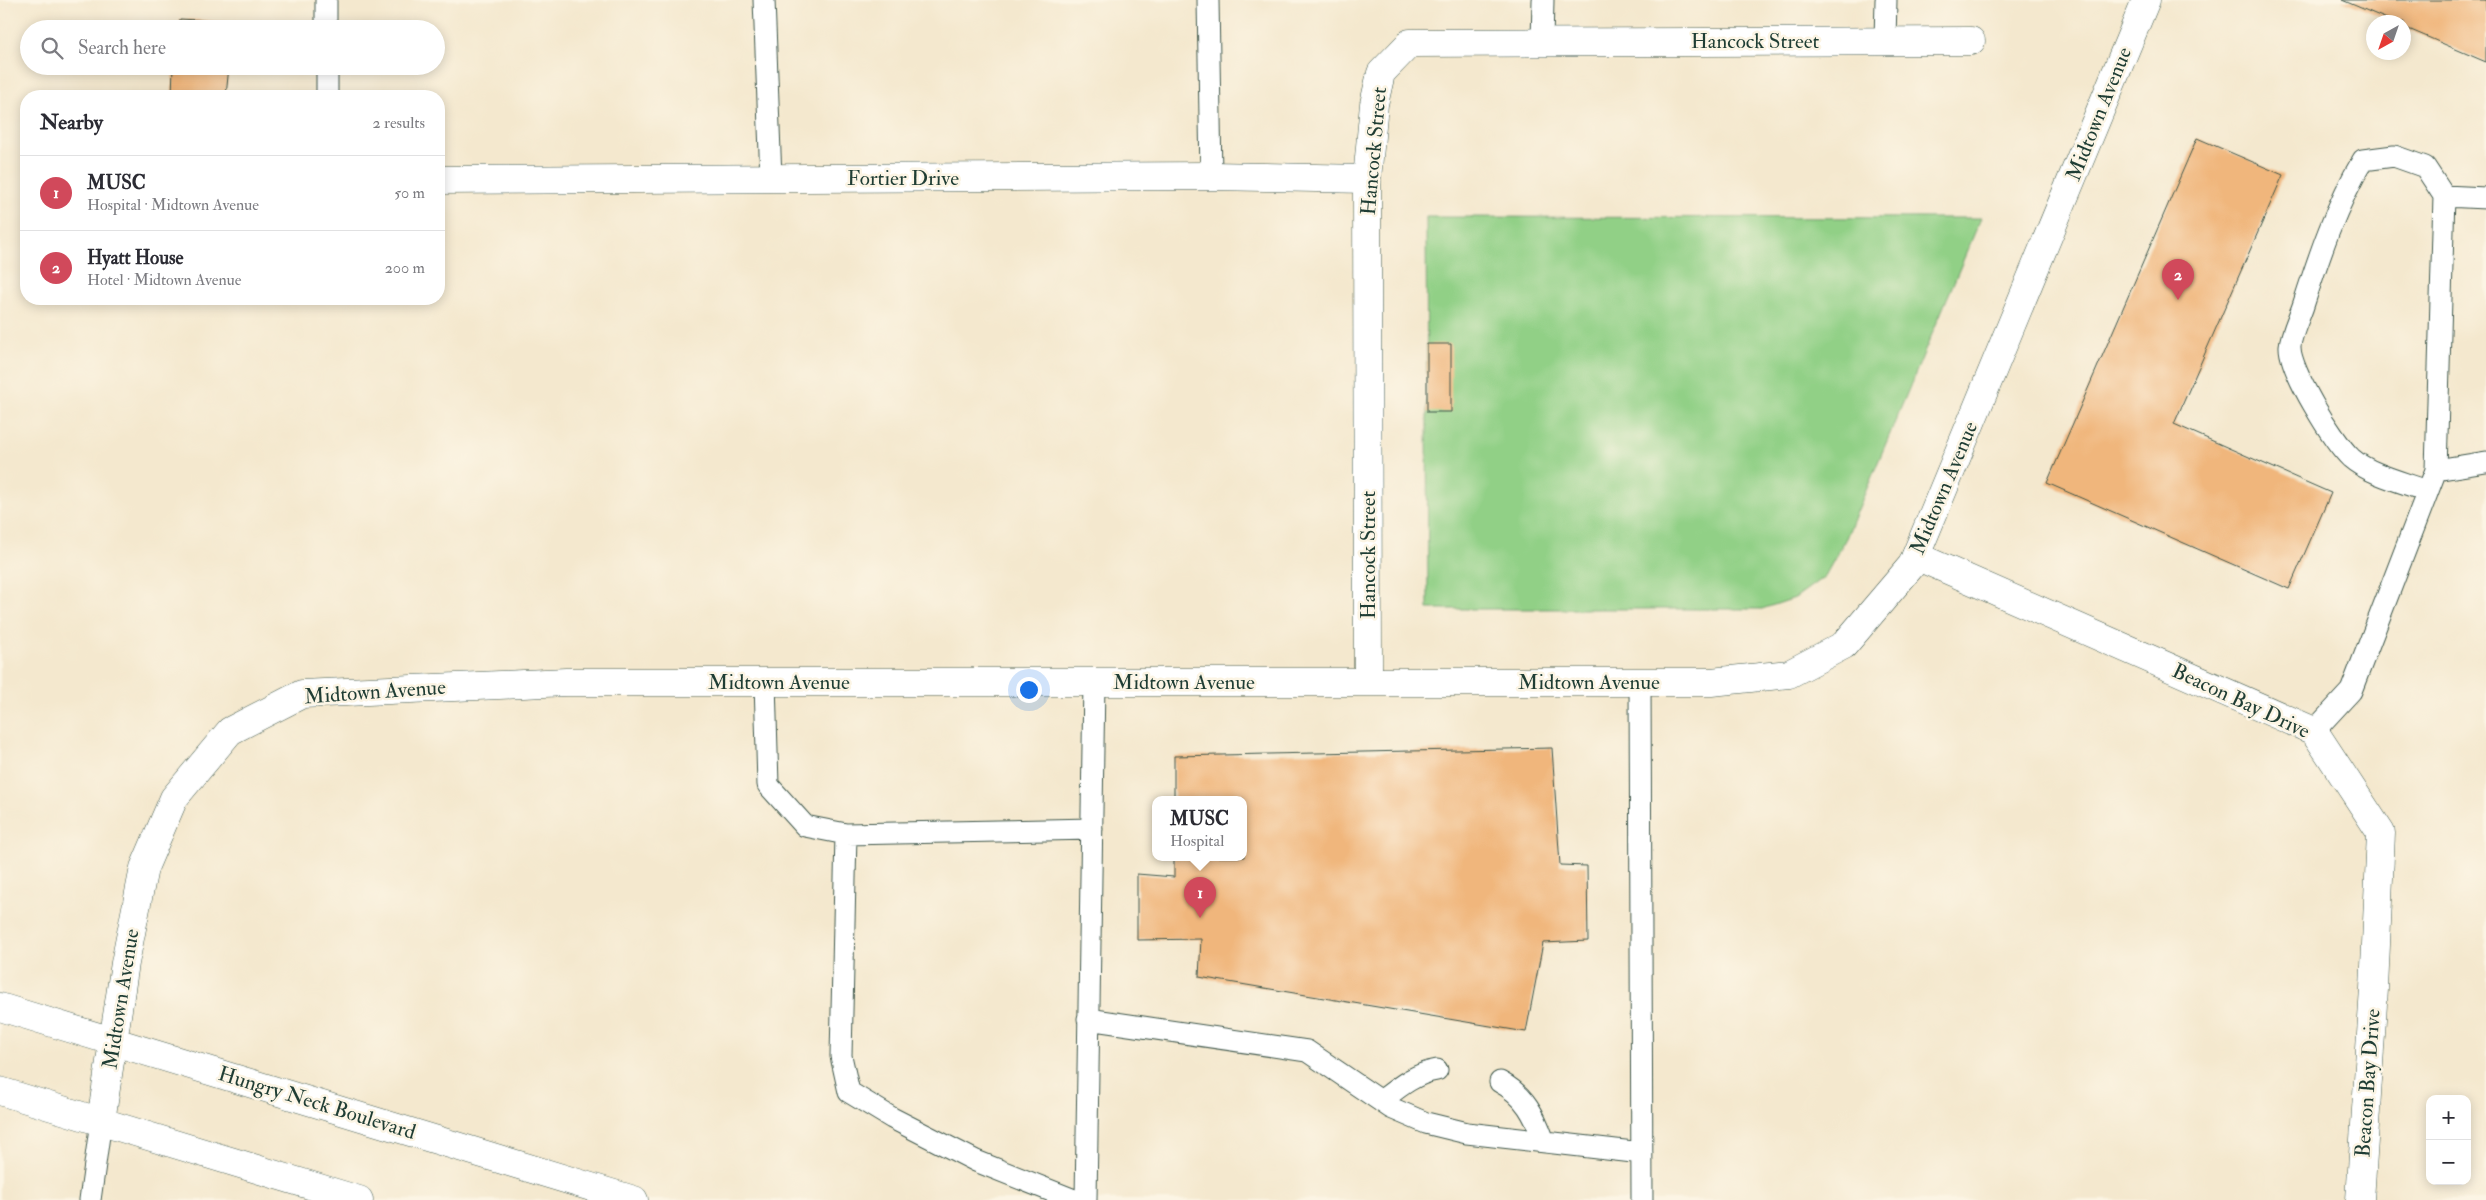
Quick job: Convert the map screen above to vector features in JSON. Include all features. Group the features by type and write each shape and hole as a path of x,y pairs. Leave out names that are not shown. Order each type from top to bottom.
{"street":[{"name":"Midtown Avenue","path":"101,1121 125,963 144,868 174,798 230,731 302,694 566,682 1711,682 1789,674 1844,645 1912,565 2146,0"},
{"name":"Hancock Street","path":"1368,682 1367,179 1374,104 1381,73 1410,43 1971,41"},
{"name":"Fortier Drive","path":"445,180 1211,176 1367,179"},
{"name":"Beacon Bay Drive","path":"1916,556 2314,731 2381,833 2374,989 2360,1200"},
{"name":"Hungry Neck Boulevard","path":"0,1007 634,1200"},
{"path":"0,1091 359,1200"}],"lane":[{"path":"326,0 326,20"},
{"path":"764,0 771,178"},
{"path":"1208,0 1211,176"},
{"path":"1542,42 1544,0"},
{"path":"1885,40 1886,0"},
{"path":"326,75 327,90"},
{"path":"2314,731 2351,691 2436,470 2444,196 2424,167 2394,156 2363,160 2350,182 2321,251 2290,346 2295,368 2321,416 2351,458 2376,472 2427,491"},
{"path":"2444,196 2486,198"},
{"path":"2436,470 2486,462"},
{"path":"765,682 768,784 805,826 846,834 1092,829"},
{"path":"1086,1200 1094,682"},
{"path":"1640,682 1642,1200"},
{"path":"846,834 841,1056 849,1092 892,1118 976,1161 1074,1200"},
{"path":"1088,1020 1307,1052 1391,1108 1434,1125 1467,1132 1642,1153"},
{"path":"1381,1101 1407,1080 1424,1072 1437,1070"},
{"path":"1500,1082 1526,1102 1536,1119 1544,1141"},
{"path":"90,1200 101,1121"}],"green space":[{"path":"1426,217 1981,218 1846,538 1825,576 1795,598 1762,609 1428,609"}],"building":[{"path":"2342,0 2486,0 2486,62 2411,30 2411,15 2377,15"},
{"path":"173,75 228,75 227,90 172,90"},
{"path":"2197,138 2283,175 2174,424 2331,493 2289,589 2047,483"},
{"path":"1427,344 1451,344 1451,412 1427,412"},
{"path":"1552,748 1560,865 1587,866 1588,941 1543,943 1526,1032 1199,977 1201,939 1137,940 1137,874 1174,877 1174,861 1247,861 1247,796 1174,796 1174,756"}],"place":[{"name":"Hyatt House","path":"2178,300"},
{"name":"MUSC","path":"1200,918"}]}
